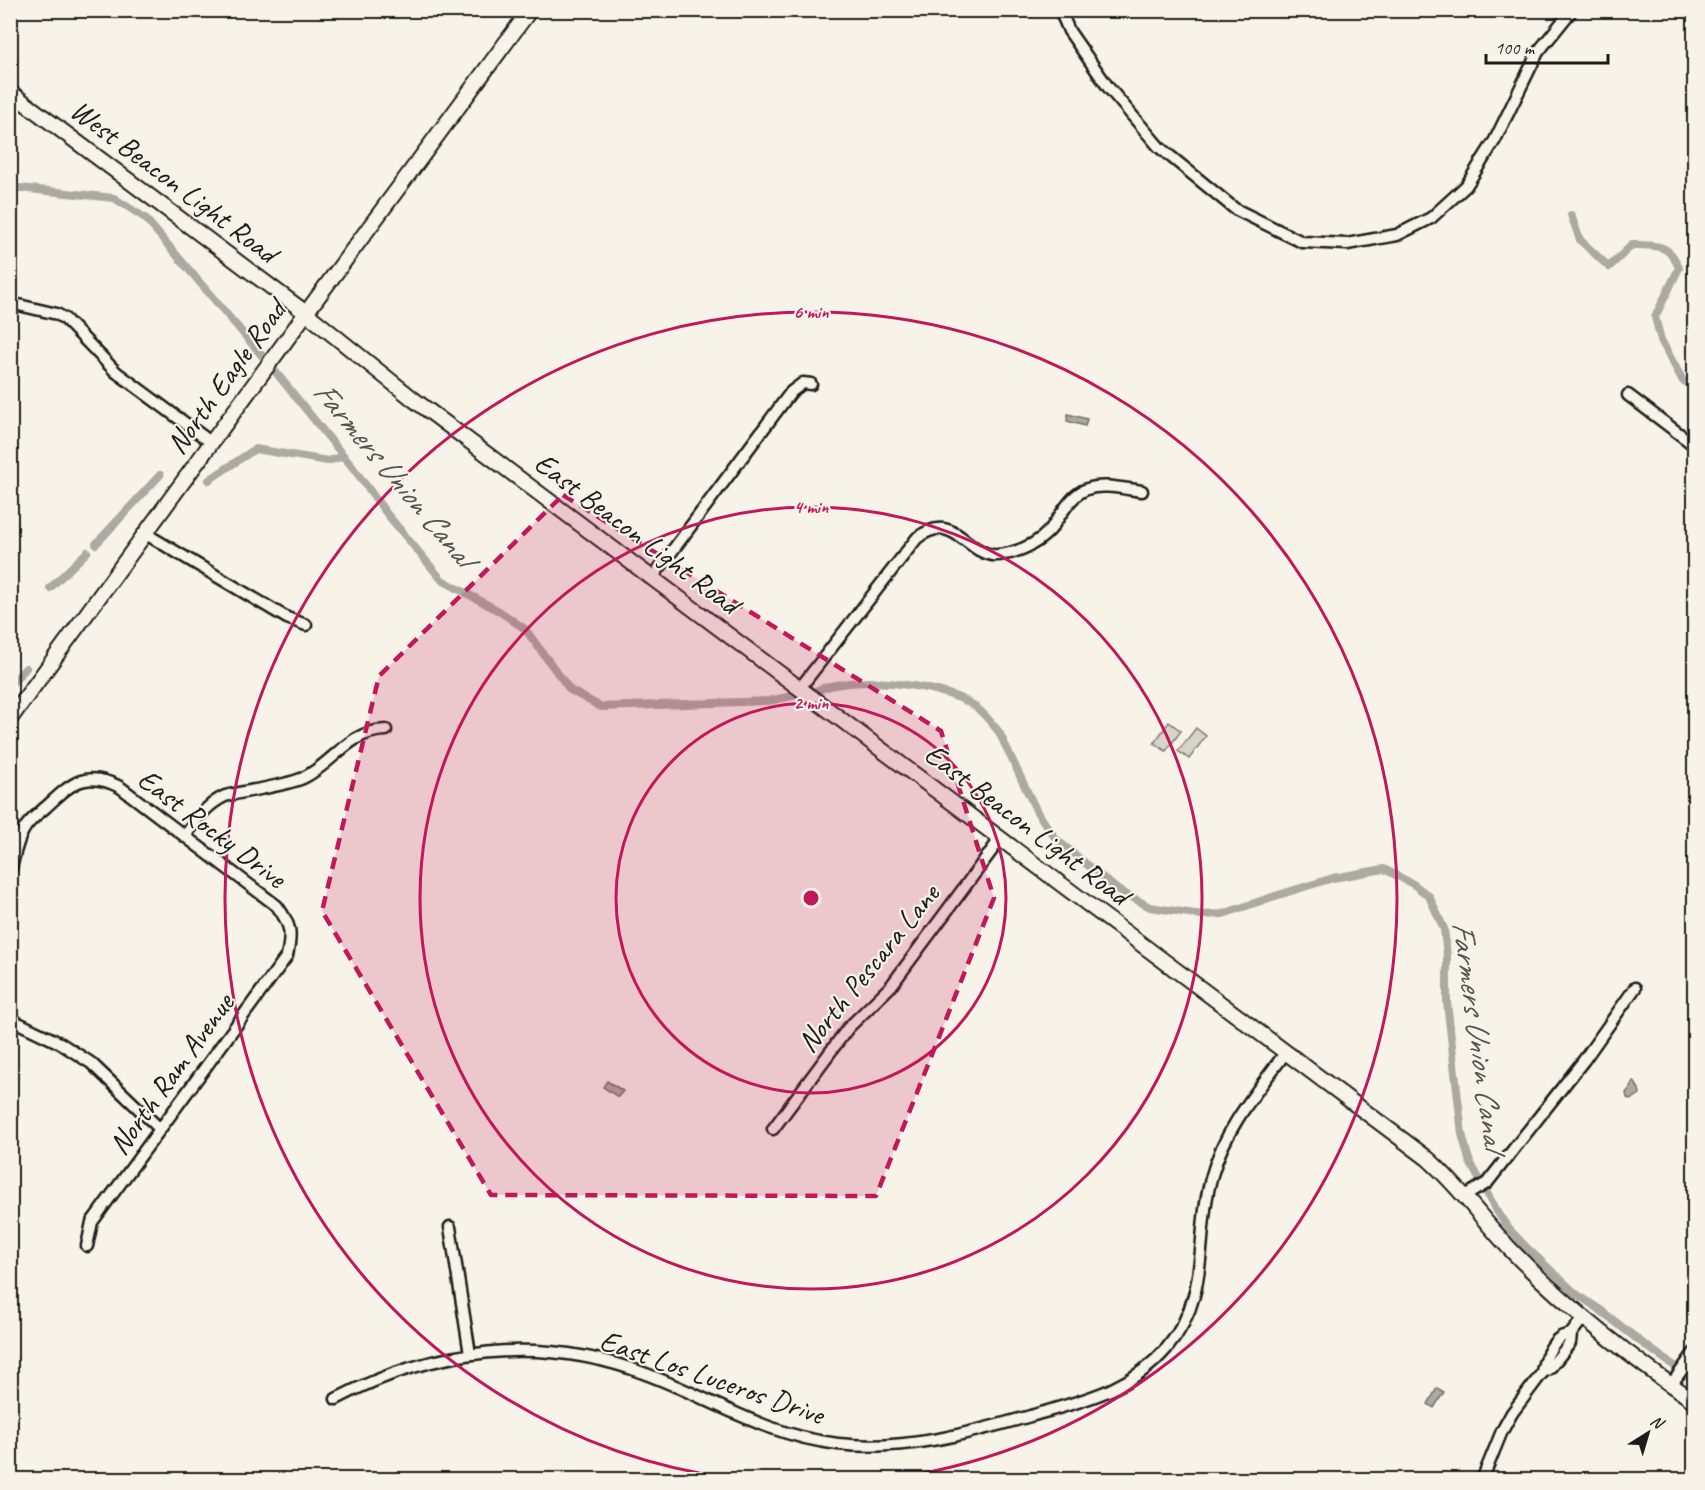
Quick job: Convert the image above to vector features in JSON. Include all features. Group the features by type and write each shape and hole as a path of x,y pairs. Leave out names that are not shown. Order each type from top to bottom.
{"main road":[{"name":"North Eagle Road","path":"10,719 530,10"},
{"name":"West Beacon Light Road","path":"10,92 306,313"},
{"name":"East Beacon Light Road","path":"306,313 413,399 1427,1158 1465,1196 1509,1248 1583,1318 1628,1354 1678,1375 1695,1401"}],"street":[{"path":"1060,10 1069,32 1108,87 1160,147 1235,209 1302,242 1347,244 1397,235 1431,218 1466,186 1495,140 1538,52 1572,10"},
{"path":"10,303 57,314 65,319 116,372 212,443"},
{"path":"652,578 791,392 803,383 811,384"},
{"path":"1628,394 1695,445"},
{"path":"800,688 917,538 926,532 935,529 955,533 991,555 1011,553 1038,541 1048,532 1074,497 1085,489 1101,487 1142,491"},
{"path":"146,534 288,618 306,625"},
{"path":"185,836 205,808 215,801 225,796 298,779 310,773 361,735 386,730"},
{"name":"East Rocky Drive","path":"10,872 23,830 31,820 71,785 85,779 107,780 120,787 277,906 287,920 290,929"},
{"name":"North Pescara Lane","path":"773,1129 848,1029 891,986 1001,838"},
{"name":"North Ram Avenue","path":"87,1246 92,1222 287,956 291,940 290,929"},
{"path":"1465,1196 1483,1185 1584,1060 1635,988"},
{"path":"10,1019 60,1043 91,1063 160,1129"},
{"name":"East Los Luceros Drive","path":"336,1399 398,1370 439,1359 507,1351 552,1353 596,1359 645,1373 762,1426 798,1437 839,1444 876,1446 945,1439 1089,1399 1122,1385 1149,1366 1180,1330 1197,1289 1208,1189 1221,1149 1245,1107 1286,1052"},
{"path":"450,1227 470,1354"},
{"path":"1482,1479 1512,1413 1542,1373 1542,1362 1561,1336 1571,1334 1583,1318"},
{"path":"1678,1375 1695,1353"}],"highlighted area":[{"path":"563,495 941,731 994,898 876,1196 491,1195 322,911 379,676"}],"shaded area":[{"path":"1068,414 1087,419 1085,426 1067,421"},
{"path":"1169,722 1181,731 1166,751 1154,743"},
{"path":"1196,728 1206,736 1189,759 1178,751"},
{"path":"607,1081 623,1091 618,1097 603,1087"},
{"path":"1634,1081 1640,1094 1631,1100 1627,1098 1626,1093"},
{"path":"1437,1388 1444,1392 1434,1408 1428,1404"}],"waterway":[{"name":"Farmers Union Canal","path":"10,187 114,198 145,218 264,358"},
{"path":"1571,215 1580,240 1609,267 1632,245 1655,246 1671,254 1679,268 1655,317 1661,340 1683,381 1694,385"},
{"name":"Farmers Union Canal","path":"274,370 442,580 499,611 525,629 570,690 601,707 769,701 797,695"},
{"path":"209,480 255,449 328,461 344,456"},
{"path":"96,544 160,475"},
{"path":"50,588 87,552"},
{"path":"10,685 26,668"},
{"name":"Farmers Union Canal","path":"818,690 833,685 852,683 897,684 940,692 973,705 999,732 1037,812 1056,839 1118,890 1150,907 1201,915 1223,914 1333,878 1384,869 1413,884 1429,896 1444,929 1447,956 1447,1002 1462,1134 1469,1160 1495,1208 1508,1228 1575,1293 1694,1380"}]}
